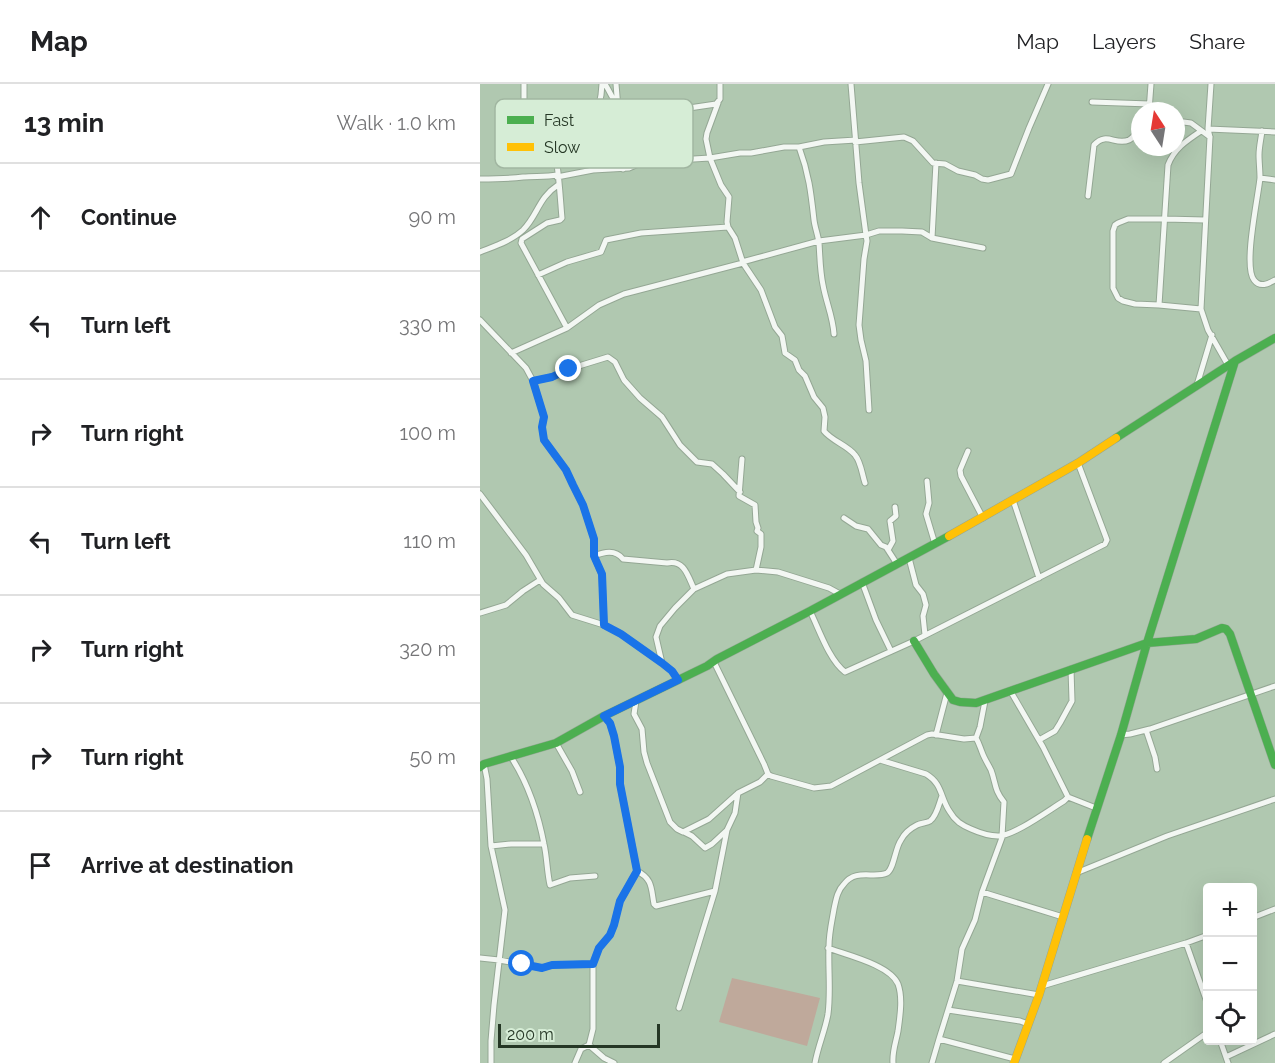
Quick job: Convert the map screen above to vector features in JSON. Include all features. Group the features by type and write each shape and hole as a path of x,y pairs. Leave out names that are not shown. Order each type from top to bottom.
{"street":[{"path":"524,84 525,99"},
{"path":"603,84 613,99"},
{"path":"600,99 603,84"},
{"path":"616,84 617,99"},
{"path":"720,84 720,99 706,133 710,158 721,185 729,197 728,227 735,238 742,262 761,290 775,327 782,336 785,353 795,360 814,397 823,408 825,433 853,453 857,458 865,483"},
{"path":"851,84 859,183 867,241 859,325 866,361 869,410"},
{"path":"693,159 824,142 904,137 913,141 931,161 988,180 1011,174 1048,84"},
{"path":"1150,102 1151,84"},
{"path":"1211,84 1201,309 1208,330 1231,363"},
{"path":"1092,102 1131,103"},
{"path":"693,107 718,103"},
{"path":"1185,123 1191,123 1210,137"},
{"path":"1208,129 1275,132"},
{"path":"1159,304 1168,165 1177,149 1201,131"},
{"path":"1262,131 1259,154 1260,178 1252,235 1251,272 1252,279 1257,284 1266,284 1275,280"},
{"path":"1088,196 1094,145 1098,140 1104,138 1125,141 1131,139"},
{"path":"799,147 806,164 811,189 823,288 834,321 834,334"},
{"path":"932,238 936,163"},
{"path":"556,168 561,219 547,223 521,240 521,243 553,298 567,328"},
{"path":"480,179 503,180 629,168"},
{"path":"1260,178 1275,180"},
{"path":"480,252 503,243 523,230 543,198 558,185"},
{"path":"1201,309 1159,304 1135,304 1123,302 1118,298 1113,288 1113,231 1115,225 1120,221 1128,219 1205,220"},
{"path":"538,275 567,262 601,252 606,240 641,233 728,227"},
{"path":"511,353 567,328 599,305 624,294 819,241 866,235 879,231 902,231 922,232 932,238 983,248"},
{"path":"480,320 526,368 533,381 544,417 542,427 544,440 566,470 583,505 594,539 594,556 602,574 604,625"},
{"path":"1197,386 1212,335"},
{"path":"491,1063 491,1041 506,910 491,846 489,801 482,766 556,743 935,544 1078,463 1231,363 1275,338"},
{"path":"533,381 552,377 569,369 608,357 615,362 624,380 640,398 662,417 680,445 697,462 712,464 740,492"},
{"path":"939,1039 1015,1061 1042,986 1096,808 1121,735 1231,363"},
{"path":"968,451 960,470 960,476 983,518"},
{"path":"742,459 740,498 755,506 757,531 761,534 756,570"},
{"path":"810,611 832,657 839,668 845,672 925,635 1107,542 1078,463"},
{"path":"927,481 929,503 926,514 935,544"},
{"path":"480,494 526,555 540,580 559,598 572,615 604,625 621,634 672,671 678,680"},
{"path":"1013,500 1039,578"},
{"path":"888,550 893,541 890,521 896,516 895,507"},
{"path":"844,518 856,526 868,529 888,550 897,564"},
{"path":"594,556 605,552 615,552 622,559 674,561 681,564 694,589"},
{"path":"909,558 916,585 923,594 926,604 923,616 925,635"},
{"path":"662,663 657,637 660,626 694,589 727,574 756,570 778,572 829,588 840,594"},
{"path":"480,614 506,605 540,580"},
{"path":"862,582 876,620 891,651"},
{"path":"914,640 953,700 976,703 1147,643 1196,639 1222,628 1226,629 1230,634 1275,765"},
{"path":"714,662 771,776 814,788 822,788 831,786 927,735 976,738"},
{"path":"1039,740 1055,732 1072,701 1071,669"},
{"path":"1121,735 1146,730 1275,686"},
{"path":"1011,692 1068,797 1096,808"},
{"path":"936,735 947,693"},
{"path":"932,1063 957,981 962,949 975,921 982,892 1003,835 1004,802 994,786 992,772 976,738 985,700"},
{"path":"636,701 634,714 642,729 647,763 670,822 677,829 692,836 705,848 727,830"},
{"path":"575,1063 581,1049 589,1045 593,1029 593,964 599,948 610,935 620,901 637,871 620,784 620,767 614,736 610,723 604,716"},
{"path":"1146,730 1157,770"},
{"path":"556,743 572,771 580,792"},
{"path":"511,757 531,798 544,844 550,885 570,878 595,876"},
{"path":"880,760 926,774 932,778 938,784 943,802 950,814 958,822 980,833 1003,835 1015,831 1068,797"},
{"path":"683,832 709,819 738,793 760,782 768,774"},
{"path":"679,1008 715,891 727,830 735,813 738,793"},
{"path":"815,1063 827,1016 830,989 829,933 837,895 842,885 851,877 888,872 903,836 915,826 931,820 942,796"},
{"path":"1076,873 1167,836 1275,799"},
{"path":"491,846 544,844"},
{"path":"637,871 649,880 656,906 715,891"},
{"path":"982,892 1063,916"},
{"path":"1257,916 1275,909"},
{"path":"1042,986 1203,937"},
{"path":"1186,943 1203,991"},
{"path":"828,948 880,967 896,980 901,999 893,1063"},
{"path":"480,957 542,968 552,965 593,964"},
{"path":"957,981 1039,995"},
{"path":"948,1010 1028,1024"},
{"path":"1221,1045 1227,1060 1275,1034"},
{"path":"1164,1063 1203,1036"},
{"path":"589,1045 614,1063"}],"shaded area":[{"path":"732,978 820,998 807,1046 719,1022"}],"traffic: fast":[{"path":"1116,438 1235,361 1275,338"},
{"path":"1087,839 1235,361"},
{"path":"480,767 556,743 604,716 707,666 949,536"},
{"path":"914,641 953,700 976,703 1147,643 1196,639 1222,628 1226,629 1230,634 1275,765"}],"traffic: slow":[{"path":"949,536 1078,463 1116,438"},
{"path":"1014,1063 1039,995 1087,839"}],"route":[{"path":"522,964 542,968 552,965 593,964 599,948 610,935 624,891 637,871 620,784 620,767 614,736 610,723 604,716 678,680 662,663 604,625 602,574 594,556 594,539 583,505 566,470 544,440 542,434 544,417 533,381 552,377 569,369"}]}
